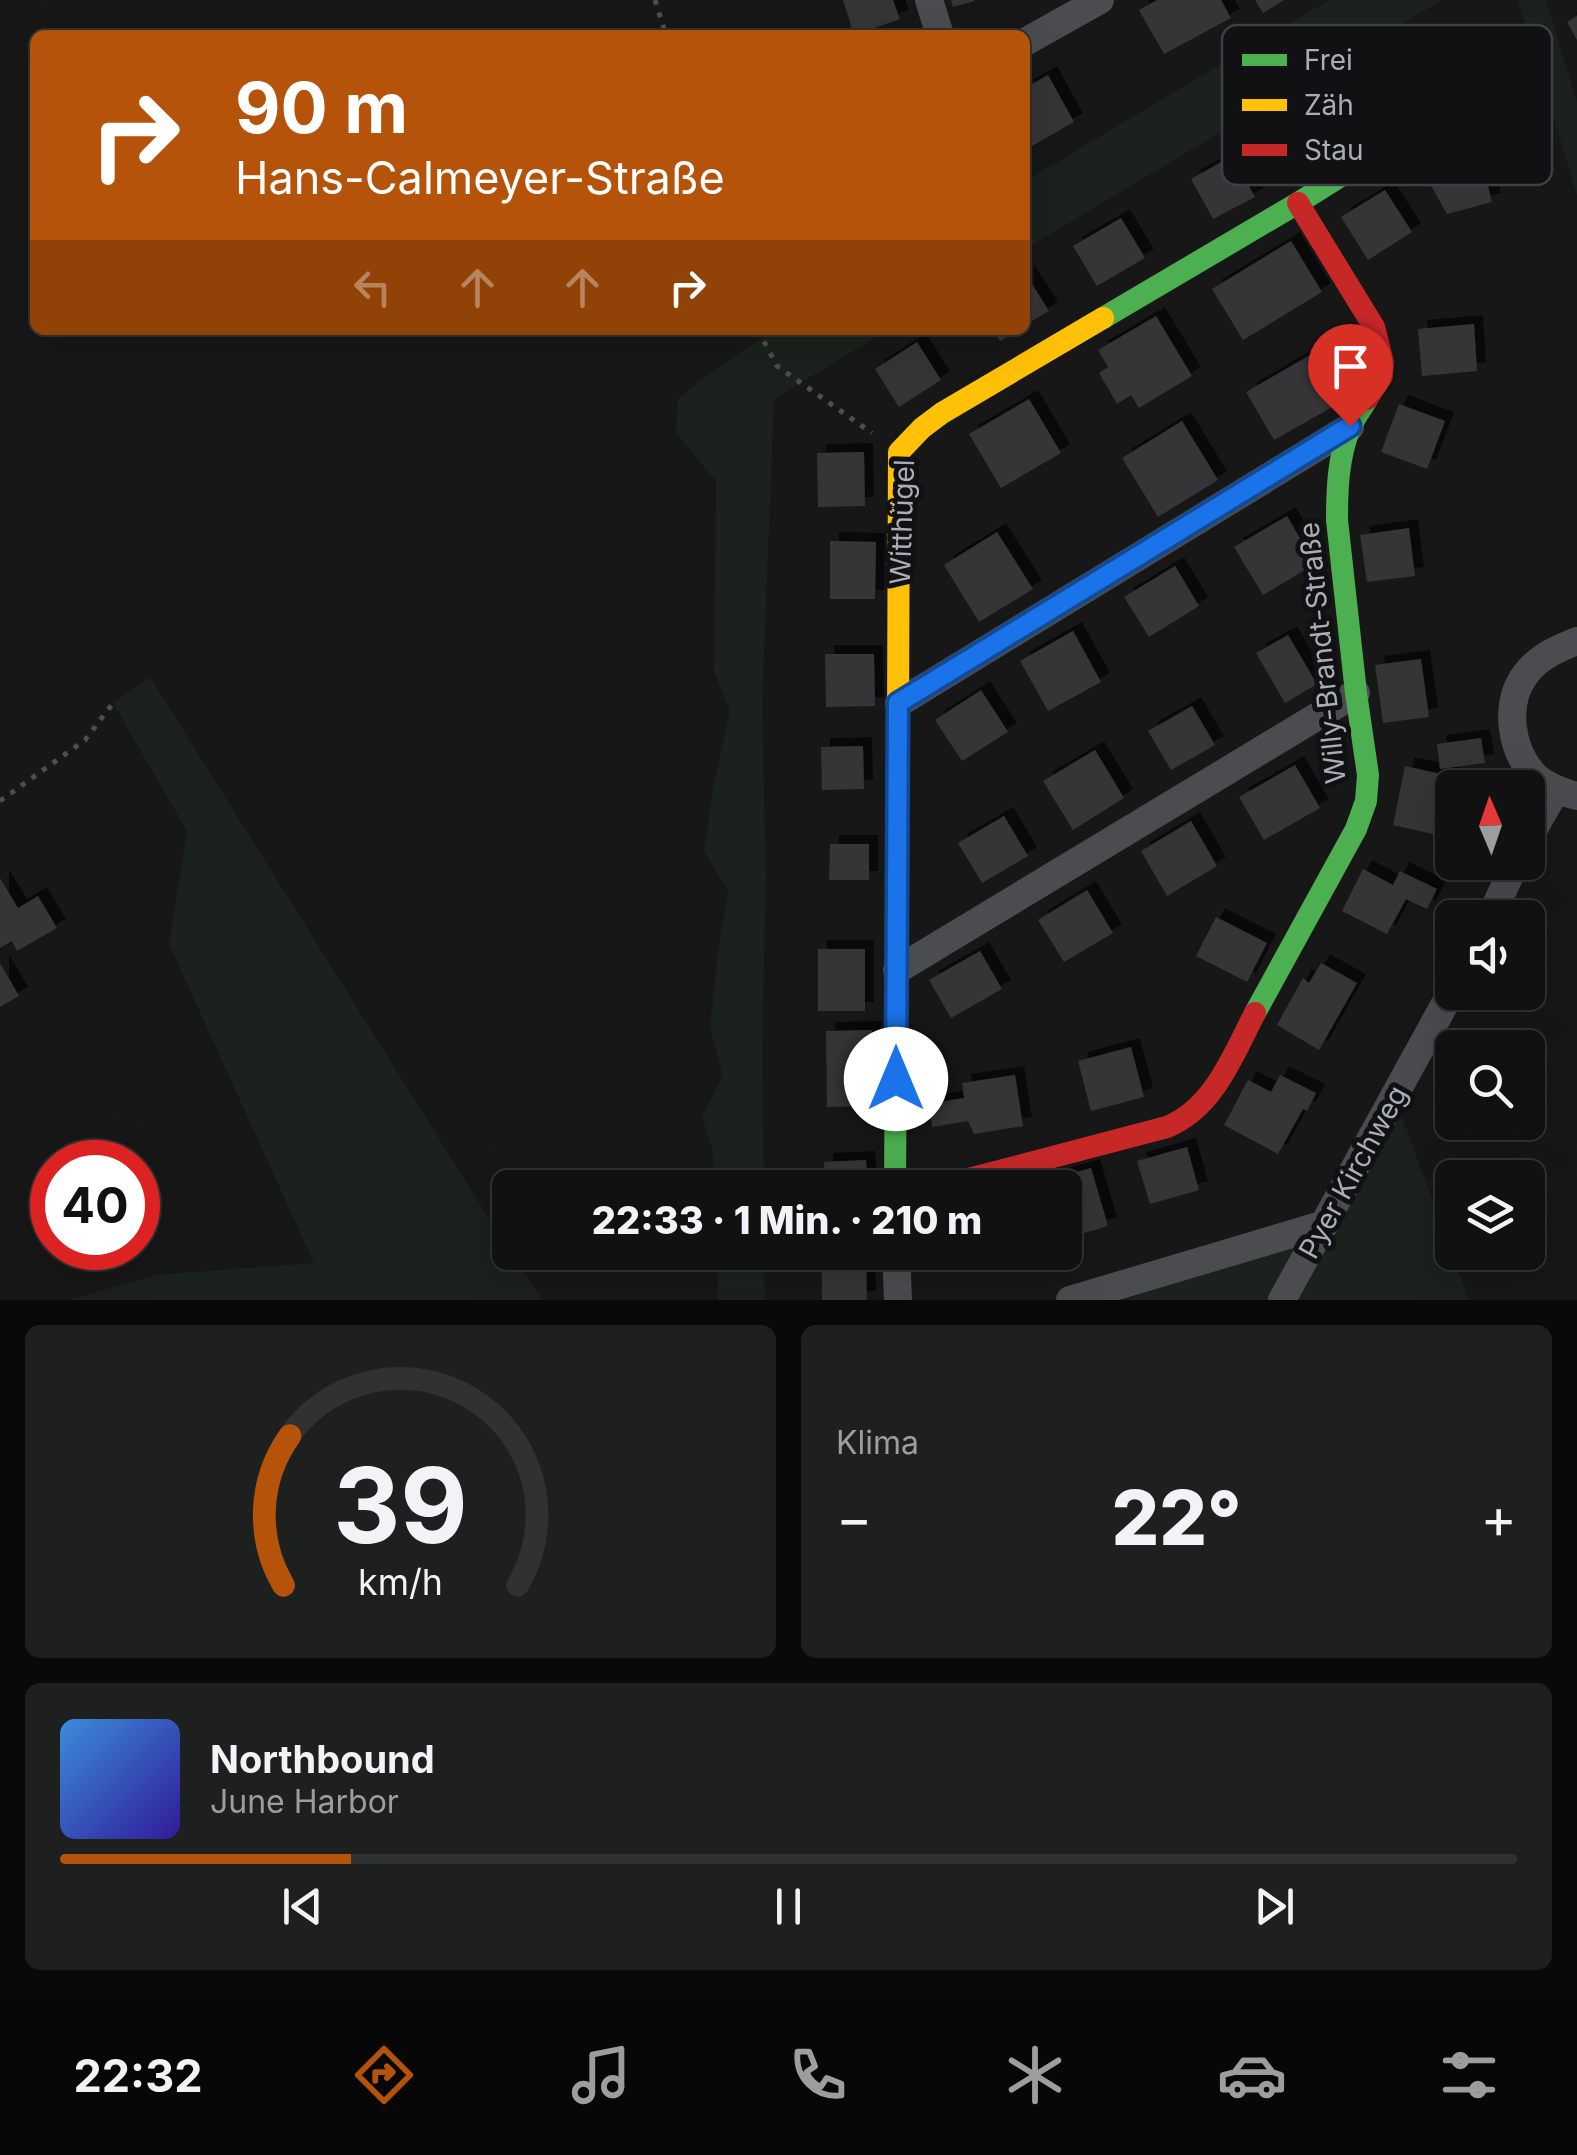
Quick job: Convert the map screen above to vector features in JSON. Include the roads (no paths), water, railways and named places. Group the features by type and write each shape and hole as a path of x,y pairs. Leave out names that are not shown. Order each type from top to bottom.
{"street":[{"path":"929,0 938,30"},
{"path":"1030,39 1100,0"},
{"name":"Witthügel","path":"895,1170 899,452 942,413 1327,185"},
{"name":"Willy-Brandt-Straße","path":"1003,1170 1167,1127 1200,1108 1356,829 1366,802 1368,775 1337,494 1350,426 1382,376 1382,362 1374,327 1298,203"},
{"path":"898,703 1350,426"},
{"path":"1556,787 1519,753 1512,726 1514,699 1526,674 1550,651 1577,642"},
{"path":"897,970 1356,693"},
{"name":"Pyer Kirchweg","path":"1282,1300 1442,1010"},
{"path":"1070,1300 1325,1224"},
{"path":"897,1270 898,1300"}]}
